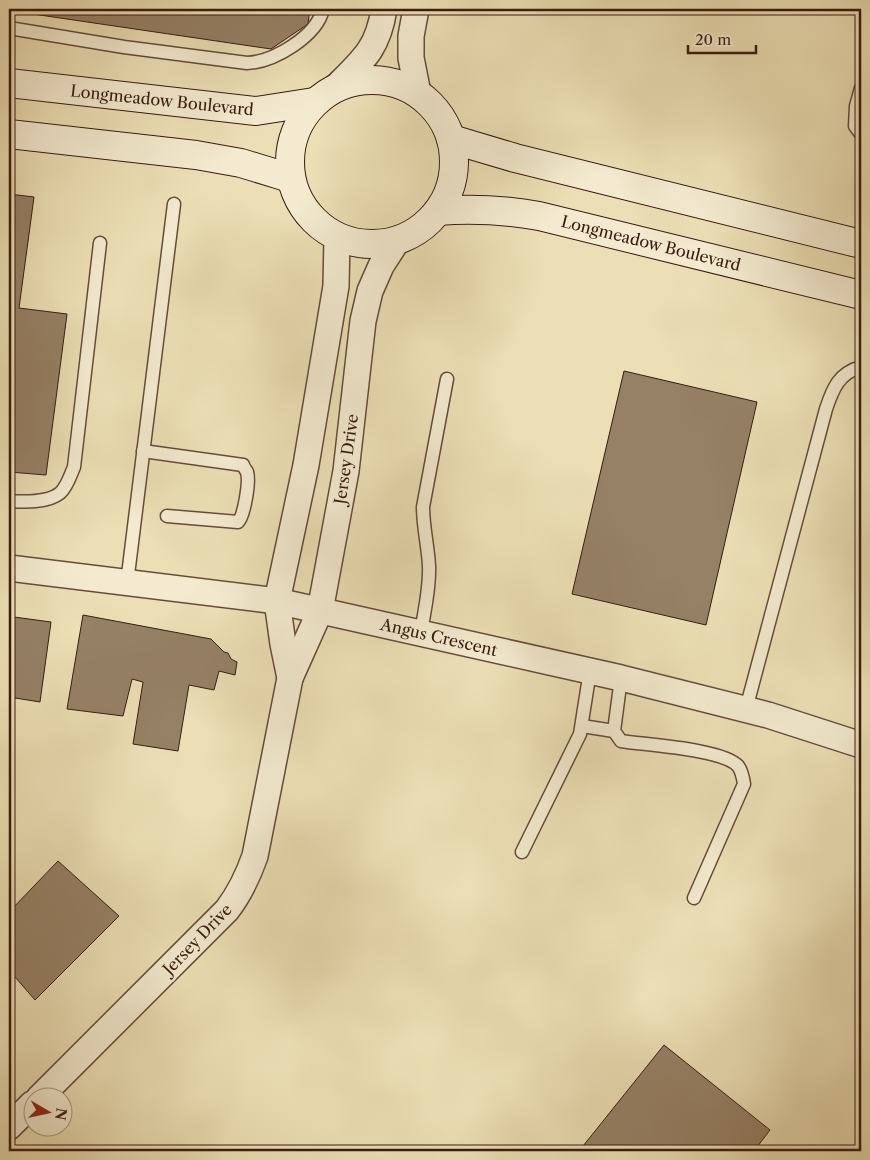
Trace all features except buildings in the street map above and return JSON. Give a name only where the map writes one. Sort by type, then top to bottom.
[{"type":"main road","points":[[363,80],[392,82],[418,93],[432,106],[443,122],[451,139],[454,158],[453,176],[448,194],[438,211],[427,224],[413,234],[397,241],[377,245],[356,244],[337,238],[320,227],[307,214],[296,197],[290,178],[289,157],[293,137],[302,118],[325,95],[363,80]]},
{"type":"main road","name":"Longmeadow Boulevard","points":[[9,84],[256,111],[325,95]]},
{"type":"main road","points":[[9,134],[196,155],[241,163],[290,178]]},
{"type":"main road","points":[[451,139],[524,160],[861,244]]},
{"type":"main road","name":"Longmeadow Boulevard","points":[[438,211],[465,209],[501,210],[539,216],[861,295]]},
{"type":"street","points":[[325,95],[368,54],[382,26],[384,9]]},
{"type":"street","points":[[416,9],[411,36],[411,58],[418,93]]},
{"type":"street","name":"Jersey Drive","points":[[290,678],[277,601],[306,465],[327,342],[336,286],[337,238]]},
{"type":"street","name":"Jersey Drive","points":[[49,1088],[220,917],[237,897],[248,877],[255,856],[290,678],[320,611],[346,471],[363,321],[370,291],[381,266],[397,241]]},
{"type":"street","name":"Angus Crescent","points":[[9,568],[277,601],[621,678],[746,709],[861,745]]},
{"type":"street","points":[[9,1127],[22,1114]]},
{"type":"lane","points":[[9,28],[124,47],[247,63],[265,60],[288,48],[315,26],[323,9]]},
{"type":"lane","points":[[861,88],[856,106],[855,126],[861,134]]},
{"type":"lane","points":[[127,583],[174,204]]},
{"type":"lane","points":[[9,501],[26,502],[49,498],[61,492],[68,482],[74,467],[100,243]]},
{"type":"lane","points":[[746,709],[832,390],[850,370],[861,367]]},
{"type":"lane","points":[[421,633],[429,567],[423,526],[423,507],[447,379]]},
{"type":"lane","points":[[143,451],[243,465],[248,473],[242,518],[238,522],[167,516]]},
{"type":"lane","points":[[522,852],[580,734],[590,671]]},
{"type":"lane","points":[[621,678],[614,731],[621,741],[709,753],[722,757],[739,767],[744,784],[694,898]]},
{"type":"lane","points":[[582,726],[614,731]]}]
